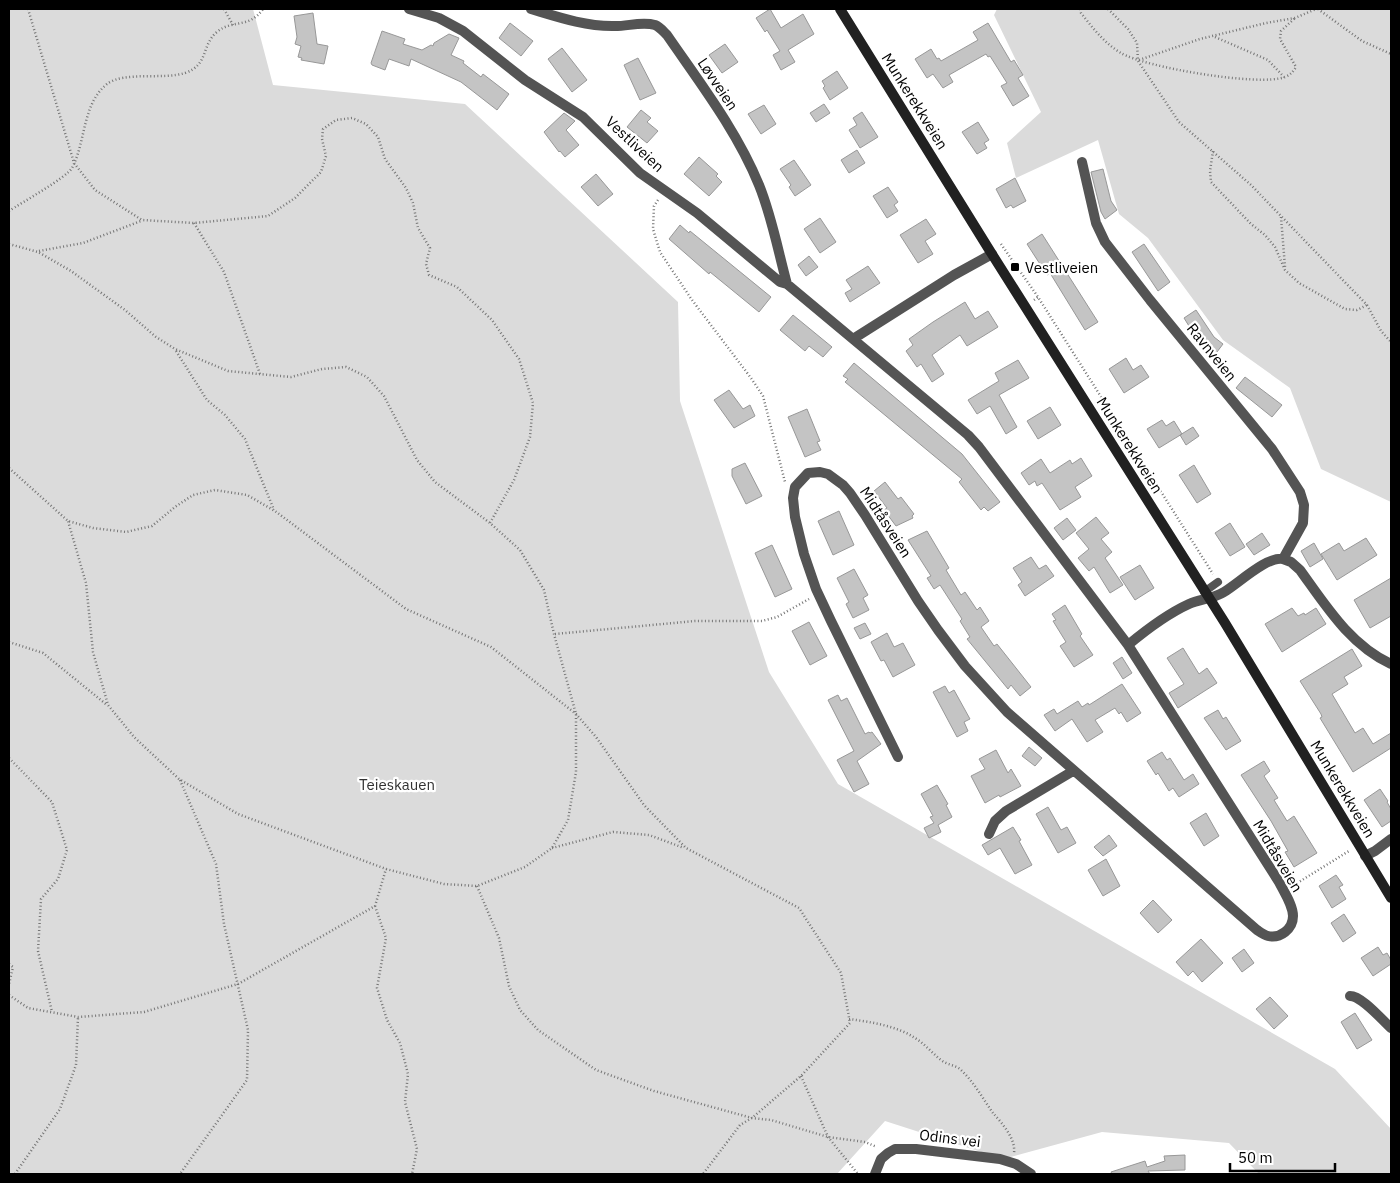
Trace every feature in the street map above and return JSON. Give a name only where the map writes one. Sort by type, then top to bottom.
[{"type":"main road","name":"Munkerekkveien","points":[[840,9],[1281,715],[1391,898]]},
{"type":"street","name":"Vestliveien","points":[[409,9],[439,18],[463,30],[525,80],[568,105],[583,117],[628,162],[697,213],[780,282],[787,284],[948,417],[979,448],[1128,645]]},
{"type":"street","name":"Løvveien","points":[[531,9],[592,25],[613,27],[639,24],[655,25],[660,28],[709,96],[749,163],[766,204],[787,284]]},
{"type":"street","name":"Ravnveien","points":[[1082,162],[1096,223],[1104,242],[1272,449],[1300,492],[1304,505],[1303,523],[1283,559]]},
{"type":"street","points":[[853,338],[954,275],[992,254]]},
{"type":"street","name":"Midtåsveien","points":[[793,498],[795,487],[808,473],[820,472],[828,474],[843,485],[866,515],[918,601],[965,666],[1007,712],[1257,930],[1268,936],[1279,936],[1291,926],[1293,916],[1284,891],[1128,645]]},
{"type":"street","points":[[793,498],[795,517],[804,554],[819,594],[898,756]]},
{"type":"street","points":[[1128,645],[1172,613],[1206,595],[1223,593],[1272,560],[1283,559],[1291,562],[1300,570],[1348,633],[1368,651],[1391,664]]},
{"type":"street","points":[[989,834],[995,820],[1006,811],[1073,771]]},
{"type":"street","points":[[1365,856],[1391,840]]},
{"type":"street","points":[[1350,996],[1354,996],[1362,1002],[1391,1028]]},
{"type":"street","name":"Odins vei","points":[[888,1153],[895,1149],[916,1149],[1000,1159],[1024,1168],[1031,1174]]},
{"type":"street","points":[[875,1174],[881,1159],[888,1153]]},
{"type":"lane","points":[[1206,595],[1218,582]]},
{"type":"path","points":[[28,9],[74,163],[95,190],[142,220]]},
{"type":"path","points":[[224,9],[234,25]]},
{"type":"path","points":[[9,211],[71,170],[90,108],[108,83],[120,78],[172,77],[188,72],[202,62],[211,38],[217,32],[251,20],[257,17],[263,9]]},
{"type":"path","points":[[1080,9],[1099,36],[1120,53],[1138,60],[1223,78],[1275,79],[1292,73],[1296,67],[1280,39],[1281,31],[1295,18]]},
{"type":"path","points":[[1108,9],[1128,29],[1137,43],[1138,60],[1180,122],[1251,185],[1367,305],[1381,331],[1391,342]]},
{"type":"path","points":[[1138,60],[1213,36],[1266,22],[1295,18],[1317,9],[1362,42],[1391,54]]},
{"type":"path","points":[[1213,36],[1268,60],[1284,77]]},
{"type":"path","points":[[38,252],[83,243],[142,220],[194,223],[268,216],[295,198],[321,172],[326,156],[322,139],[323,129],[336,120],[352,118],[366,124],[378,137],[385,159],[406,188],[413,203],[418,228],[430,248],[426,264],[429,275],[457,287],[492,320],[519,360],[533,402],[530,437],[514,480],[490,523]]},
{"type":"path","points":[[1213,151],[1210,170],[1211,182],[1275,247],[1285,270],[1300,283],[1345,309],[1357,310],[1367,305]]},
{"type":"path","points":[[664,190],[654,206],[653,229],[660,252],[692,300],[751,378],[762,396],[782,471],[793,498]]},
{"type":"path","points":[[1281,216],[1285,270]]},
{"type":"path","points":[[194,223],[224,272],[260,374]]},
{"type":"path","points":[[9,244],[38,252],[71,271],[125,310],[156,337],[175,349],[228,371],[291,377],[322,368],[346,367],[367,377],[384,396],[417,460],[435,482],[490,523],[520,550],[544,590],[576,714],[576,772],[568,820],[552,848]]},
{"type":"path","points":[[1024,305],[1038,297],[1218,582]]},
{"type":"path","points":[[175,349],[207,400],[225,415],[245,440],[275,511]]},
{"type":"path","points":[[9,468],[68,521],[93,528],[126,532],[152,526],[193,495],[215,490],[247,495],[275,511],[406,608],[491,647],[576,714],[596,737],[644,805],[686,848]]},
{"type":"path","points":[[68,521],[86,583],[93,652],[108,706]]},
{"type":"path","points":[[554,634],[695,621],[762,621],[777,617],[819,594]]},
{"type":"path","points":[[9,642],[43,653],[108,706],[134,737],[179,779],[238,814],[386,869],[444,884],[477,886],[525,867],[552,848],[613,832],[649,835],[686,848],[799,908],[842,973],[850,1023],[801,1076],[752,1118],[740,1125],[703,1174]]},
{"type":"path","points":[[9,758],[52,802],[67,850],[58,879],[41,899],[38,951],[52,1012]]},
{"type":"path","points":[[179,779],[216,864],[224,924],[248,1030],[247,1080],[180,1174]]},
{"type":"path","points":[[1284,891],[1359,845]]},
{"type":"path","points":[[386,869],[376,906],[386,938],[377,988],[387,1020],[400,1043],[408,1074],[405,1102],[417,1149],[412,1174]]},
{"type":"path","points":[[477,886],[499,938],[509,986],[520,1010],[538,1030],[596,1070],[654,1091],[752,1118],[771,1120],[828,1137],[865,1142],[888,1153]]},
{"type":"path","points":[[9,995],[28,1008],[78,1017],[144,1012],[238,984],[376,906]]},
{"type":"path","points":[[9,964],[13,967],[9,984]]},
{"type":"path","points":[[9,1002],[13,998]]},
{"type":"path","points":[[15,1174],[60,1109],[76,1065],[78,1017]]},
{"type":"path","points":[[849,1019],[877,1022],[914,1036],[942,1060],[951,1066],[959,1068],[970,1080],[1010,1137],[1014,1148],[1012,1163]]},
{"type":"path","points":[[801,1076],[828,1137],[858,1174]]},
{"type":"green space","name":"Teieskauen","points":[[9,9],[253,9],[273,85],[465,104],[678,302],[680,401],[769,672],[838,784],[1335,1069],[1391,1129],[1391,1174],[1259,1174],[1229,1143],[1102,1132],[1003,1159],[885,1121],[837,1174],[9,1174]]},
{"type":"green space","points":[[997,9],[1391,9],[1391,502],[1321,469],[1290,388],[1223,340],[1148,238],[1119,214],[1098,140],[1016,178],[1007,143],[1041,112],[994,15]]},
{"type":"building","points":[[770,9],[781,28],[803,14],[814,34],[788,50],[795,62],[781,70],[773,55],[780,51],[767,30],[765,32],[756,18]]},
{"type":"building","points":[[313,13],[317,44],[328,46],[324,64],[301,60],[302,58],[298,57],[301,46],[295,44],[297,37],[294,16]]},
{"type":"building","points":[[510,23],[533,41],[521,56],[499,38]]},
{"type":"building","points":[[988,23],[1011,62],[1014,60],[1023,75],[1018,78],[1029,96],[1013,106],[1001,86],[1007,83],[990,56],[988,57],[986,54],[949,75],[953,82],[943,88],[933,74],[927,78],[915,59],[931,49],[937,59],[939,58],[941,61],[978,40],[973,32]]},
{"type":"building","points":[[382,31],[405,39],[403,44],[422,50],[431,45],[433,46],[434,43],[449,34],[459,38],[451,55],[464,61],[463,63],[481,77],[483,74],[509,94],[497,110],[461,82],[411,59],[409,66],[389,59],[385,70],[372,65],[371,63]]},
{"type":"building","points":[[725,44],[738,62],[722,73],[709,55]]},
{"type":"building","points":[[562,48],[587,80],[572,92],[548,59]]},
{"type":"building","points":[[638,58],[656,93],[640,100],[624,65]]},
{"type":"building","points":[[837,71],[848,88],[830,100],[823,88],[825,86],[822,81]]},
{"type":"building","points":[[824,104],[830,113],[816,122],[810,113]]},
{"type":"building","points":[[764,105],[776,124],[761,134],[748,114]]},
{"type":"building","points":[[641,110],[651,118],[647,122],[658,131],[647,143],[627,127]]},
{"type":"building","points":[[862,112],[878,137],[860,148],[849,130],[857,125],[853,118]]},
{"type":"building","points":[[564,113],[575,121],[566,130],[579,145],[565,157],[544,132]]},
{"type":"building","points":[[978,122],[989,140],[984,143],[987,148],[977,154],[962,132]]},
{"type":"building","points":[[857,150],[865,163],[849,173],[841,160]]},
{"type":"building","points":[[699,157],[718,174],[716,176],[722,182],[709,196],[684,174]]},
{"type":"building","points":[[794,160],[811,185],[795,196],[789,187],[791,185],[780,169]]},
{"type":"building","points":[[1103,169],[1111,201],[1117,210],[1105,219],[1101,212],[1091,172]]},
{"type":"building","points":[[596,174],[613,194],[598,206],[581,187]]},
{"type":"building","points":[[1015,178],[1026,201],[1013,208],[1011,205],[1006,208],[996,189]]},
{"type":"building","points":[[888,187],[898,202],[894,205],[898,211],[887,218],[873,196]]},
{"type":"building","points":[[820,218],[836,242],[820,253],[804,229]]},
{"type":"building","points":[[926,219],[936,234],[925,241],[933,254],[918,263],[900,235]]},
{"type":"building","points":[[680,225],[771,297],[759,312],[710,272],[709,274],[669,239]]},
{"type":"building","points":[[1042,234],[1098,322],[1085,330],[1050,273],[1047,275],[1027,244]]},
{"type":"building","points":[[1144,244],[1170,282],[1158,291],[1132,252]]},
{"type":"building","points":[[809,256],[818,267],[806,276],[798,265]]},
{"type":"building","points":[[868,266],[880,283],[850,302],[845,293],[852,289],[846,280]]},
{"type":"building","points":[[965,302],[975,319],[988,311],[998,327],[967,346],[960,335],[932,355],[944,374],[932,382],[921,364],[917,367],[906,351],[913,345],[909,339]]},
{"type":"building","points":[[1196,310],[1214,337],[1223,344],[1214,356],[1202,347],[1184,318]]},
{"type":"building","points":[[793,315],[832,347],[823,357],[809,346],[805,351],[780,330]]},
{"type":"building","points":[[1126,358],[1133,370],[1141,365],[1149,377],[1124,393],[1109,369]]},
{"type":"building","points":[[1018,360],[1029,378],[999,395],[1017,427],[1006,434],[990,406],[977,414],[968,400],[999,381],[995,373]]},
{"type":"building","points":[[854,363],[962,454],[1000,502],[988,511],[984,507],[981,510],[959,482],[962,479],[845,382],[848,379],[843,376]]},
{"type":"building","points":[[1245,377],[1282,405],[1272,417],[1236,388]]},
{"type":"building","points":[[729,390],[743,409],[750,405],[755,416],[734,428],[714,400]]},
{"type":"building","points":[[1050,407],[1061,425],[1038,439],[1027,421]]},
{"type":"building","points":[[807,409],[820,441],[817,442],[821,450],[805,457],[788,417]]},
{"type":"building","points":[[1162,420],[1166,426],[1174,421],[1182,434],[1159,448],[1147,429]]},
{"type":"building","points":[[1193,427],[1199,436],[1186,445],[1180,435]]},
{"type":"building","points":[[1081,458],[1092,476],[1075,487],[1081,497],[1060,510],[1042,483],[1037,486],[1035,481],[1029,485],[1021,473],[1041,459],[1050,473],[1070,460],[1072,464]]},
{"type":"building","points":[[745,463],[762,496],[746,504],[732,476],[732,469]]},
{"type":"building","points":[[1194,465],[1211,494],[1197,503],[1179,475]]},
{"type":"building","points":[[885,482],[898,499],[901,497],[914,514],[913,518],[896,526],[884,510],[887,508],[874,491]]},
{"type":"building","points":[[839,511],[854,545],[833,555],[818,521]]},
{"type":"building","points":[[1096,517],[1109,533],[1101,539],[1112,552],[1105,558],[1123,585],[1110,593],[1094,567],[1089,571],[1078,558],[1089,549],[1076,533]]},
{"type":"building","points":[[1067,518],[1076,530],[1063,540],[1054,528]]},
{"type":"building","points":[[1230,523],[1245,547],[1230,556],[1215,533]]},
{"type":"building","points":[[927,531],[949,568],[946,570],[961,595],[965,592],[977,610],[980,607],[989,621],[981,627],[994,646],[997,644],[1031,687],[1020,696],[1011,685],[1008,689],[967,639],[970,637],[960,621],[962,619],[940,585],[934,589],[927,578],[931,576],[908,540]]},
{"type":"building","points":[[1262,533],[1270,545],[1254,555],[1246,544]]},
{"type":"building","points":[[1366,538],[1377,555],[1337,580],[1321,554],[1339,543],[1344,551]]},
{"type":"building","points":[[1314,543],[1323,559],[1310,567],[1301,551]]},
{"type":"building","points":[[772,545],[792,589],[775,597],[755,553]]},
{"type":"building","points":[[1031,557],[1039,569],[1046,565],[1054,576],[1025,596],[1018,585],[1022,582],[1013,568]]},
{"type":"building","points":[[1140,565],[1154,588],[1135,600],[1120,577]]},
{"type":"building","points":[[854,569],[868,595],[863,598],[869,610],[853,618],[846,604],[849,602],[837,578]]},
{"type":"building","points":[[1391,578],[1391,616],[1370,628],[1354,600]]},
{"type":"building","points":[[1065,605],[1082,634],[1080,636],[1093,655],[1074,667],[1060,646],[1066,642],[1053,621],[1056,620],[1052,614]]},
{"type":"building","points":[[1292,608],[1298,616],[1304,613],[1305,615],[1316,608],[1326,624],[1282,652],[1265,624]]},
{"type":"building","points":[[809,622],[827,656],[810,665],[792,631]]},
{"type":"building","points":[[865,623],[871,634],[860,639],[854,628]]},
{"type":"building","points":[[887,633],[894,647],[903,643],[915,665],[893,677],[884,660],[881,661],[871,642]]},
{"type":"building","points":[[1183,648],[1199,674],[1207,668],[1217,683],[1178,708],[1169,693],[1184,684],[1167,658]]},
{"type":"building","points":[[1352,649],[1362,666],[1344,677],[1348,684],[1332,694],[1355,733],[1363,728],[1373,744],[1391,733],[1391,748],[1353,772],[1320,718],[1322,717],[1321,714],[1300,681]]},
{"type":"building","points":[[1122,657],[1132,673],[1123,679],[1113,663]]},
{"type":"building","points":[[1122,684],[1141,713],[1127,722],[1121,712],[1119,714],[1115,708],[1095,720],[1103,732],[1087,742],[1072,719],[1055,731],[1044,715],[1054,709],[1057,714],[1078,701],[1082,707],[1088,703],[1089,705]]},
{"type":"building","points":[[945,686],[949,693],[954,690],[970,719],[964,722],[968,731],[957,737],[933,692]]},
{"type":"building","points":[[838,695],[841,701],[847,698],[865,734],[872,732],[881,744],[857,761],[869,784],[854,792],[837,760],[854,751],[828,700]]},
{"type":"building","points":[[1218,710],[1223,719],[1226,717],[1241,741],[1226,750],[1204,718]]},
{"type":"building","points":[[1029,747],[1042,758],[1035,766],[1022,756]]},
{"type":"building","points":[[996,750],[1008,773],[1011,769],[1021,786],[985,803],[971,776],[985,769],[979,759]]},
{"type":"building","points":[[1162,752],[1167,760],[1170,758],[1184,780],[1193,774],[1199,784],[1179,797],[1173,788],[1169,791],[1158,773],[1156,775],[1147,761]]},
{"type":"building","points":[[1264,761],[1270,771],[1264,776],[1278,798],[1274,800],[1287,821],[1294,816],[1317,853],[1294,867],[1285,852],[1288,851],[1271,821],[1241,775]]},
{"type":"building","points":[[937,785],[948,804],[946,805],[952,817],[938,825],[941,832],[929,838],[924,828],[934,823],[930,817],[933,816],[921,794]]},
{"type":"building","points":[[1380,789],[1391,809],[1391,821],[1382,827],[1364,800]]},
{"type":"building","points":[[1048,807],[1061,830],[1067,827],[1076,843],[1058,853],[1036,814]]},
{"type":"building","points":[[1206,813],[1219,836],[1204,846],[1190,823]]},
{"type":"building","points":[[1013,827],[1032,865],[1015,874],[1000,848],[988,855],[982,845]]},
{"type":"building","points":[[1109,835],[1117,846],[1103,856],[1094,847]]},
{"type":"building","points":[[1106,859],[1120,886],[1103,896],[1088,870]]},
{"type":"building","points":[[1336,875],[1343,885],[1339,887],[1346,899],[1332,908],[1319,886]]},
{"type":"building","points":[[1153,900],[1172,920],[1158,933],[1140,913]]},
{"type":"building","points":[[1344,914],[1356,933],[1343,942],[1331,923]]},
{"type":"building","points":[[1201,939],[1223,963],[1202,982],[1193,971],[1188,976],[1176,962]]},
{"type":"building","points":[[1378,947],[1383,955],[1387,953],[1391,964],[1373,976],[1361,958]]},
{"type":"building","points":[[1244,949],[1254,963],[1242,972],[1232,958]]},
{"type":"building","points":[[1270,997],[1288,1016],[1274,1029],[1256,1009]]},
{"type":"building","points":[[1355,1013],[1372,1040],[1357,1049],[1341,1022]]},
{"type":"building","points":[[1185,1155],[1185,1170],[1148,1171],[1150,1174],[1112,1174],[1111,1172],[1145,1161],[1147,1167],[1165,1161],[1164,1156]]},
{"type":"place","name":"Vestliveien","points":[[1015,267]]}]
